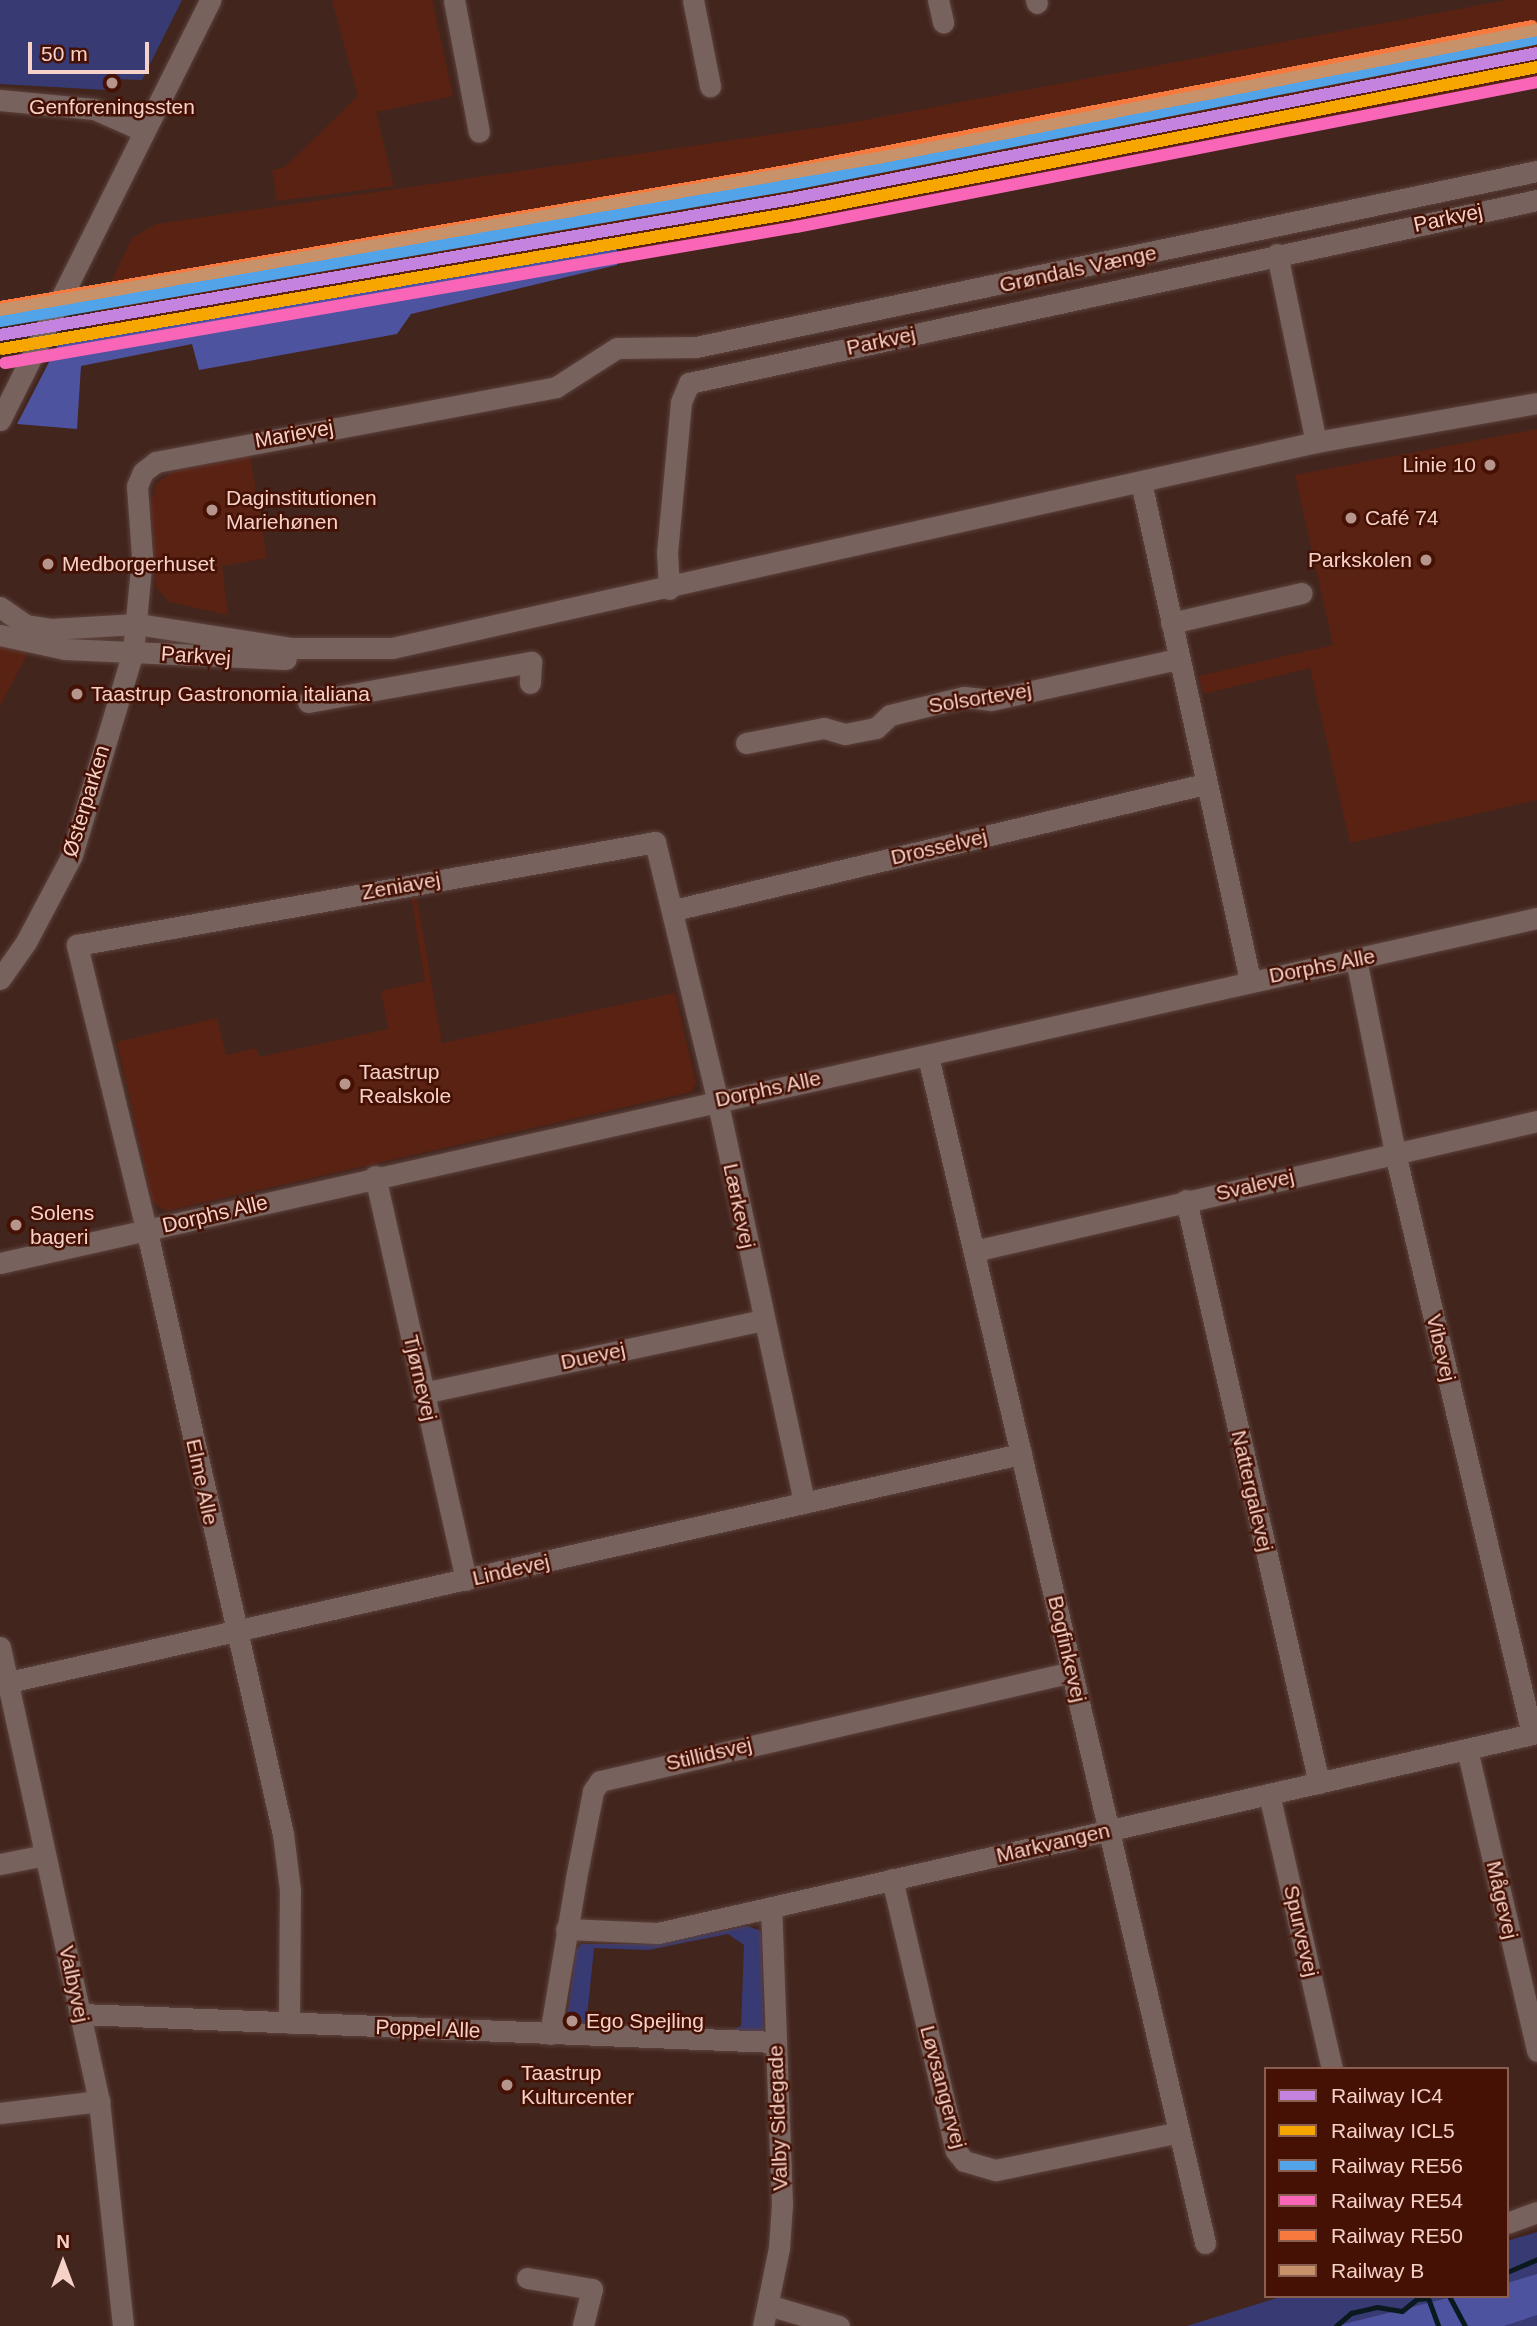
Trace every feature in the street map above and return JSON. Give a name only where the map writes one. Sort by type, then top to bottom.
[{"type":"street","points":[[1,415],[210,0]]},
{"type":"street","points":[[454,0],[479,132]]},
{"type":"street","points":[[693,0],[710,86]]},
{"type":"street","points":[[938,0],[943,22]]},
{"type":"street","points":[[0,100],[94,109],[144,131]]},
{"type":"street","name":"Grøndals Vænge","points":[[617,348],[696,347],[1537,171]]},
{"type":"street","name":"Parkvej","points":[[669,589],[667,553],[680,414],[689,383],[1537,200]]},
{"type":"street","points":[[1277,254],[1317,442]]},
{"type":"street","name":"Marievej","points":[[133,652],[142,556],[137,486],[143,472],[156,463],[556,387],[617,348]]},
{"type":"street","name":"Parkvej","points":[[0,620],[51,629],[137,624],[292,648],[394,647],[669,589],[1317,442],[1537,403]]},
{"type":"street","points":[[1140,482],[1250,980]]},
{"type":"street","points":[[1171,623],[1302,593]]},
{"type":"street","name":"Parkvej","points":[[0,607],[26,625]]},
{"type":"street","name":"Parkvej","points":[[0,635],[65,649],[302,659],[384,652],[394,647]]},
{"type":"street","points":[[394,647],[401,685]]},
{"type":"street","name":"Østerparken","points":[[0,979],[26,943],[72,855],[133,652]]},
{"type":"street","name":"Solsortevej","points":[[746,743],[824,728],[845,734],[876,728],[890,715],[964,697],[992,700],[1178,659]]},
{"type":"street","points":[[308,702],[531,662],[530,683]]},
{"type":"street","name":"Drosselvej","points":[[674,910],[1205,783]]},
{"type":"street","name":"Zeniavej","points":[[77,945],[652,841],[657,845],[674,910]]},
{"type":"street","name":"Lærkevej","points":[[674,910],[804,1503]]},
{"type":"street","name":"Dorphs Alle","points":[[0,1263],[717,1099],[928,1056],[1250,980],[1356,960],[1537,918]]},
{"type":"street","name":"Elme Alle","points":[[77,945],[146,1230],[289,1867],[289,2023]]},
{"type":"street","name":"Vibevej","points":[[1356,960],[1395,1153],[1534,1734]]},
{"type":"street","name":"Bogfinkevej","points":[[928,1056],[1205,2243]]},
{"type":"street","name":"Svalevej","points":[[974,1251],[1537,1121]]},
{"type":"street","name":"Tjørnevej","points":[[375,1176],[466,1580]]},
{"type":"street","name":"Nattergalevej","points":[[1186,1200],[1319,1783]]},
{"type":"street","name":"Duevej","points":[[423,1393],[763,1320]]},
{"type":"street","name":"Lindevej","points":[[4,1683],[1021,1454]]},
{"type":"street","name":"Valbyvej","points":[[0,1647],[4,1683],[99,2101],[123,2326]]},
{"type":"street","name":"Stillidsvej","points":[[550,2034],[566,1929],[593,1791],[608,1776],[1072,1672]]},
{"type":"street","name":"Markvangen","points":[[566,1929],[658,1933],[1534,1734]]},
{"type":"street","name":"Mågevej","points":[[1467,1749],[1537,2051]]},
{"type":"street","name":"Spurvevej","points":[[1269,1794],[1332,2067]]},
{"type":"street","points":[[0,1864],[45,1855]]},
{"type":"street","name":"Løvsangervej","points":[[892,1879],[956,2151],[964,2161],[996,2170],[1179,2133]]},
{"type":"street","name":"Valby Sidegade","points":[[766,2316],[782,2204],[771,1908]]},
{"type":"street","name":"Poppel Alle","points":[[81,2014],[775,2042]]},
{"type":"street","points":[[0,2112],[99,2101]]},
{"type":"street","points":[[1509,2222],[1537,2212]]},
{"type":"street","points":[[527,2278],[592,2289],[583,2326]]},
{"type":"street","points":[[766,2316],[839,2326]]},
{"type":"shaded area","points":[[0,0],[182,0],[142,80],[112,79],[107,90],[0,84]]},
{"type":"shaded area","points":[[332,0],[432,0],[453,96],[376,112],[394,186],[277,201],[272,170],[285,167],[358,96]]},
{"type":"shaded area","points":[[1507,0],[1537,0],[1537,80],[637,260],[617,242],[88,330],[132,238],[156,224],[843,124]]},
{"type":"shaded area","points":[[617,242],[617,265],[411,314],[397,334],[199,370],[192,344],[81,366],[77,429],[17,424],[63,335]]},
{"type":"shaded area","name":"Parkskolen","points":[[1537,429],[1537,800],[1350,843],[1310,668],[1203,694],[1199,676],[1333,645],[1295,475]]},
{"type":"shaded area","points":[[250,455],[267,558],[222,566],[228,615],[169,602],[156,587],[151,503],[156,484],[173,471]]},
{"type":"shaded area","points":[[0,642],[30,649],[0,706]]},
{"type":"shaded area","points":[[416,895],[442,1043],[675,993],[696,1083],[691,1092],[166,1211],[153,1203],[117,1042],[217,1018],[226,1055],[256,1048],[259,1057],[388,1029],[381,991],[425,981],[411,896]]},
{"type":"shaded area","points":[[747,1926],[761,1931],[764,2035],[728,2032],[741,2026],[744,1945],[728,1934],[648,1950],[594,1948],[587,2017],[594,2025],[566,2025],[576,1951],[581,1944],[652,1944]]},
{"type":"shaded area","points":[[1537,2232],[1537,2326],[1187,2326],[1277,2298],[1509,2298],[1509,2240]]},
{"type":"shaded area","points":[[1537,2274],[1537,2315],[1504,2326],[1336,2326],[1448,2298],[1509,2298],[1509,2282]]},
{"type":"waterway","points":[[1509,2271],[1537,2259]]},
{"type":"waterway","points":[[1336,2326],[1351,2313],[1377,2307],[1402,2311],[1417,2299],[1428,2298],[1438,2326]]},
{"type":"waterway","points":[[1450,2298],[1465,2326]]},
{"type":"rail line","name":"RE50","points":[[0,307],[786,171],[1532,26]]},
{"type":"rail line","name":"B","points":[[0,310],[883,157],[1537,30]]},
{"type":"rail line","name":"RE56","points":[[0,321],[788,185],[1534,39]]},
{"type":"rail line","name":"IC4","points":[[0,335],[791,199],[1537,53]]},
{"type":"rail line","name":"ICL5","points":[[2,349],[793,213],[1537,67]]},
{"type":"rail line","name":"RE54","points":[[5,363],[796,227],[1537,82]]},
{"type":"place","name":"Genforeningssten","points":[[112,83]]},
{"type":"place","name":"Linie 10","points":[[1490,465]]},
{"type":"place","name":"Daginstitutionen Mariehønen","points":[[212,510]]},
{"type":"place","name":"Café 74","points":[[1351,518]]},
{"type":"place","name":"Parkskolen","points":[[1426,560]]},
{"type":"place","name":"Medborgerhuset","points":[[48,564]]},
{"type":"place","name":"Taastrup Gastronomia italiana","points":[[77,694]]},
{"type":"place","name":"Taastrup Realskole","points":[[345,1084]]},
{"type":"place","name":"Solens bageri","points":[[16,1225]]},
{"type":"place","name":"Ego Spejling","points":[[572,2021]]},
{"type":"place","name":"Taastrup Kulturcenter","points":[[507,2085]]}]
